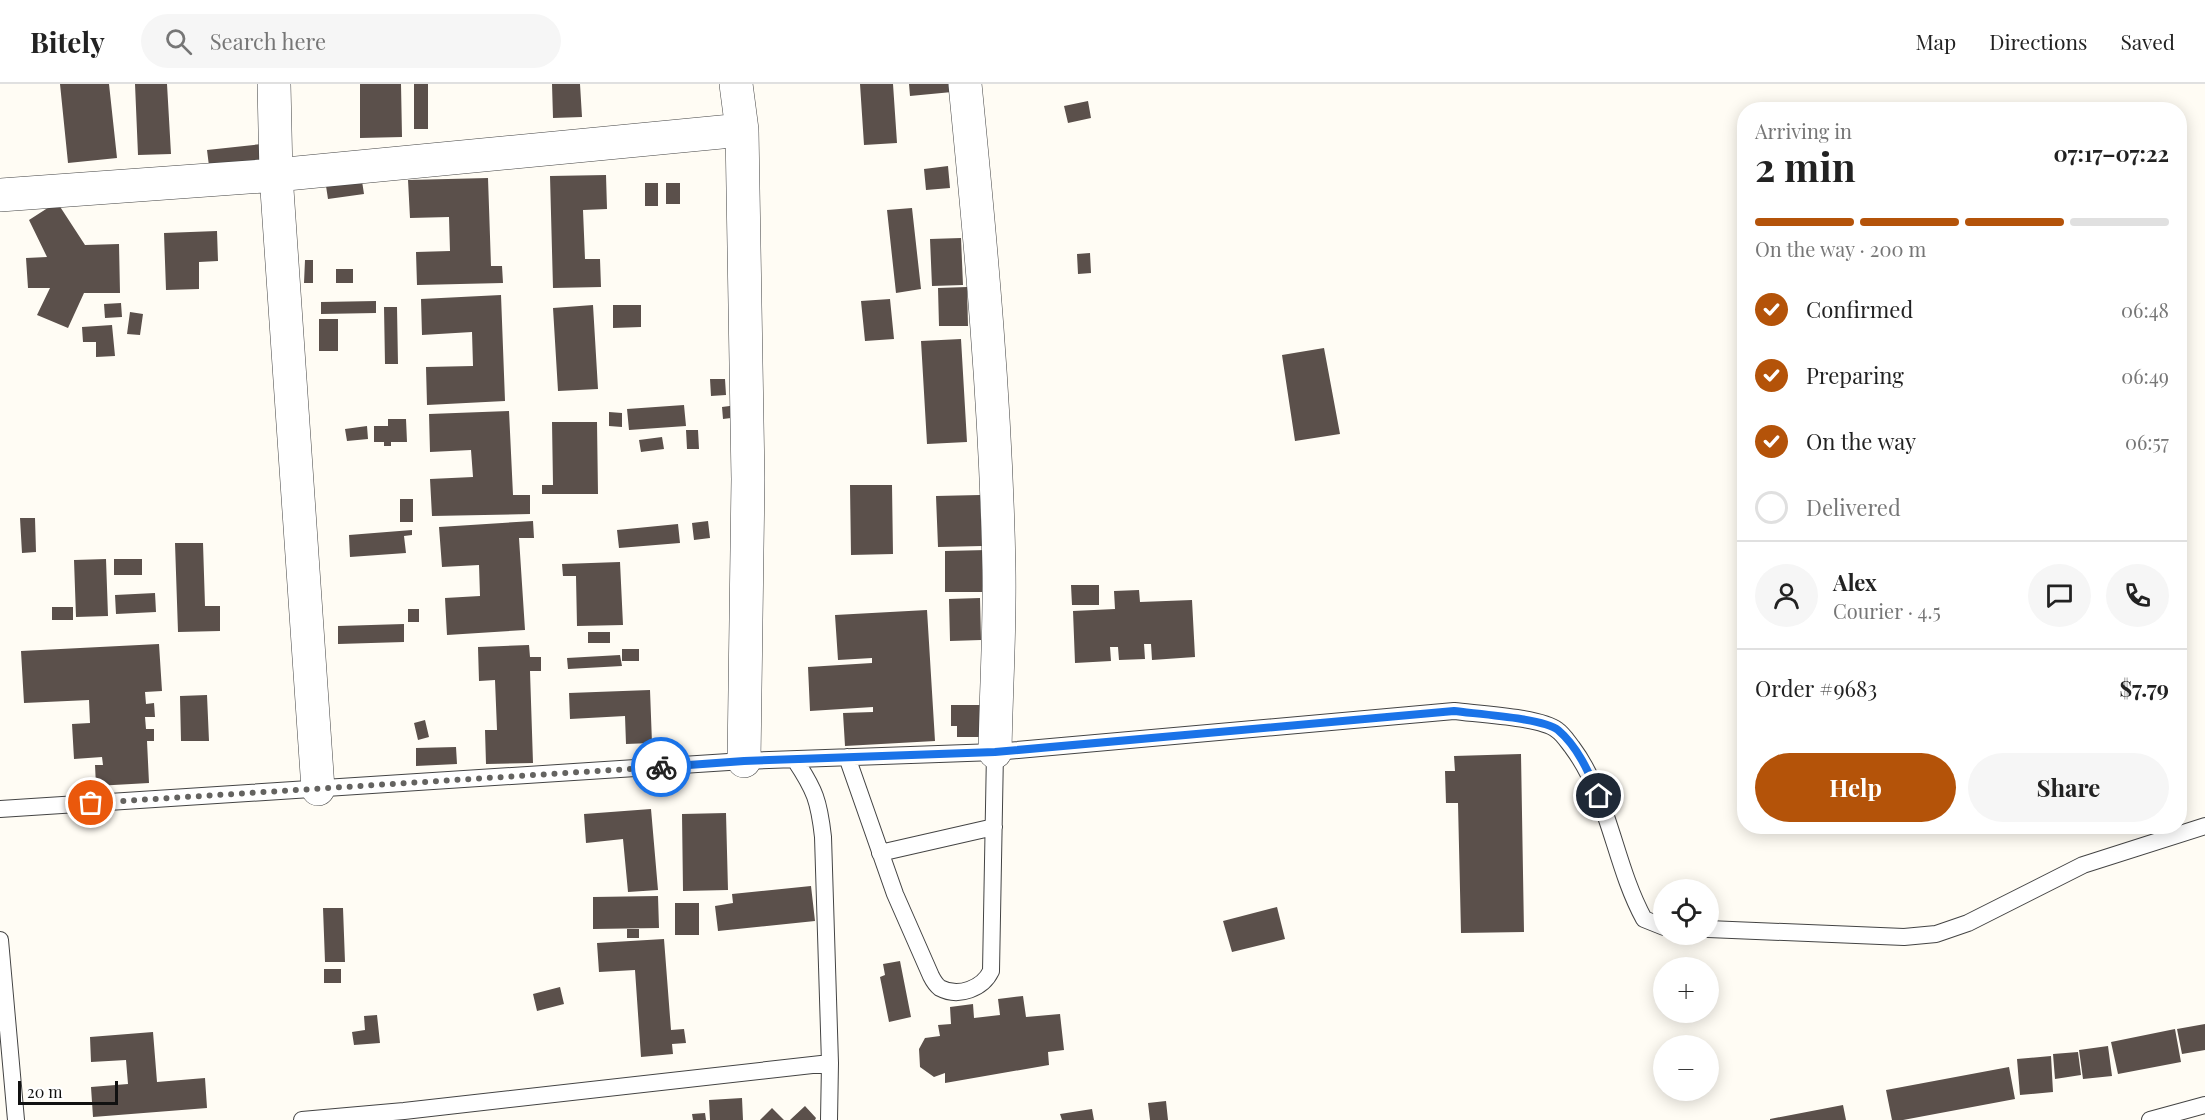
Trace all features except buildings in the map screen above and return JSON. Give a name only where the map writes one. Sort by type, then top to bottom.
[{"type":"street","points":[[274,84],[276,175],[318,789]]},
{"type":"street","points":[[736,84],[742,130],[748,479],[744,761]]},
{"type":"street","points":[[965,84],[976,193],[994,443],[999,571],[995,752]]},
{"type":"street","points":[[0,195],[276,175],[742,130]]},
{"type":"lane","points":[[0,809],[744,761],[995,752],[1454,711],[1539,723],[1557,729],[1586,765],[1605,812],[1634,902],[1644,919],[1653,923]]},
{"type":"lane","points":[[847,757],[880,853],[926,966],[938,987],[953,992],[974,989],[986,982],[992,971],[995,752]]},
{"type":"lane","points":[[795,760],[812,785],[820,805],[830,1063],[829,1120]]},
{"type":"lane","points":[[2187,832],[2205,826]]},
{"type":"lane","points":[[880,853],[994,827]]},
{"type":"lane","points":[[1719,929],[1904,937],[1936,934],[1968,923],[2083,865],[2180,834]]},
{"type":"lane","points":[[0,940],[16,1120]]},
{"type":"lane","points":[[302,1120],[404,1111],[830,1063]]},
{"type":"lane","points":[[2150,1120],[2205,1105]]},
{"type":"way so far","points":[[91,803],[661,767]]},
{"type":"route","points":[[661,767],[744,761],[995,752],[1454,711],[1523,720],[1557,729],[1586,765],[1599,796]]}]
